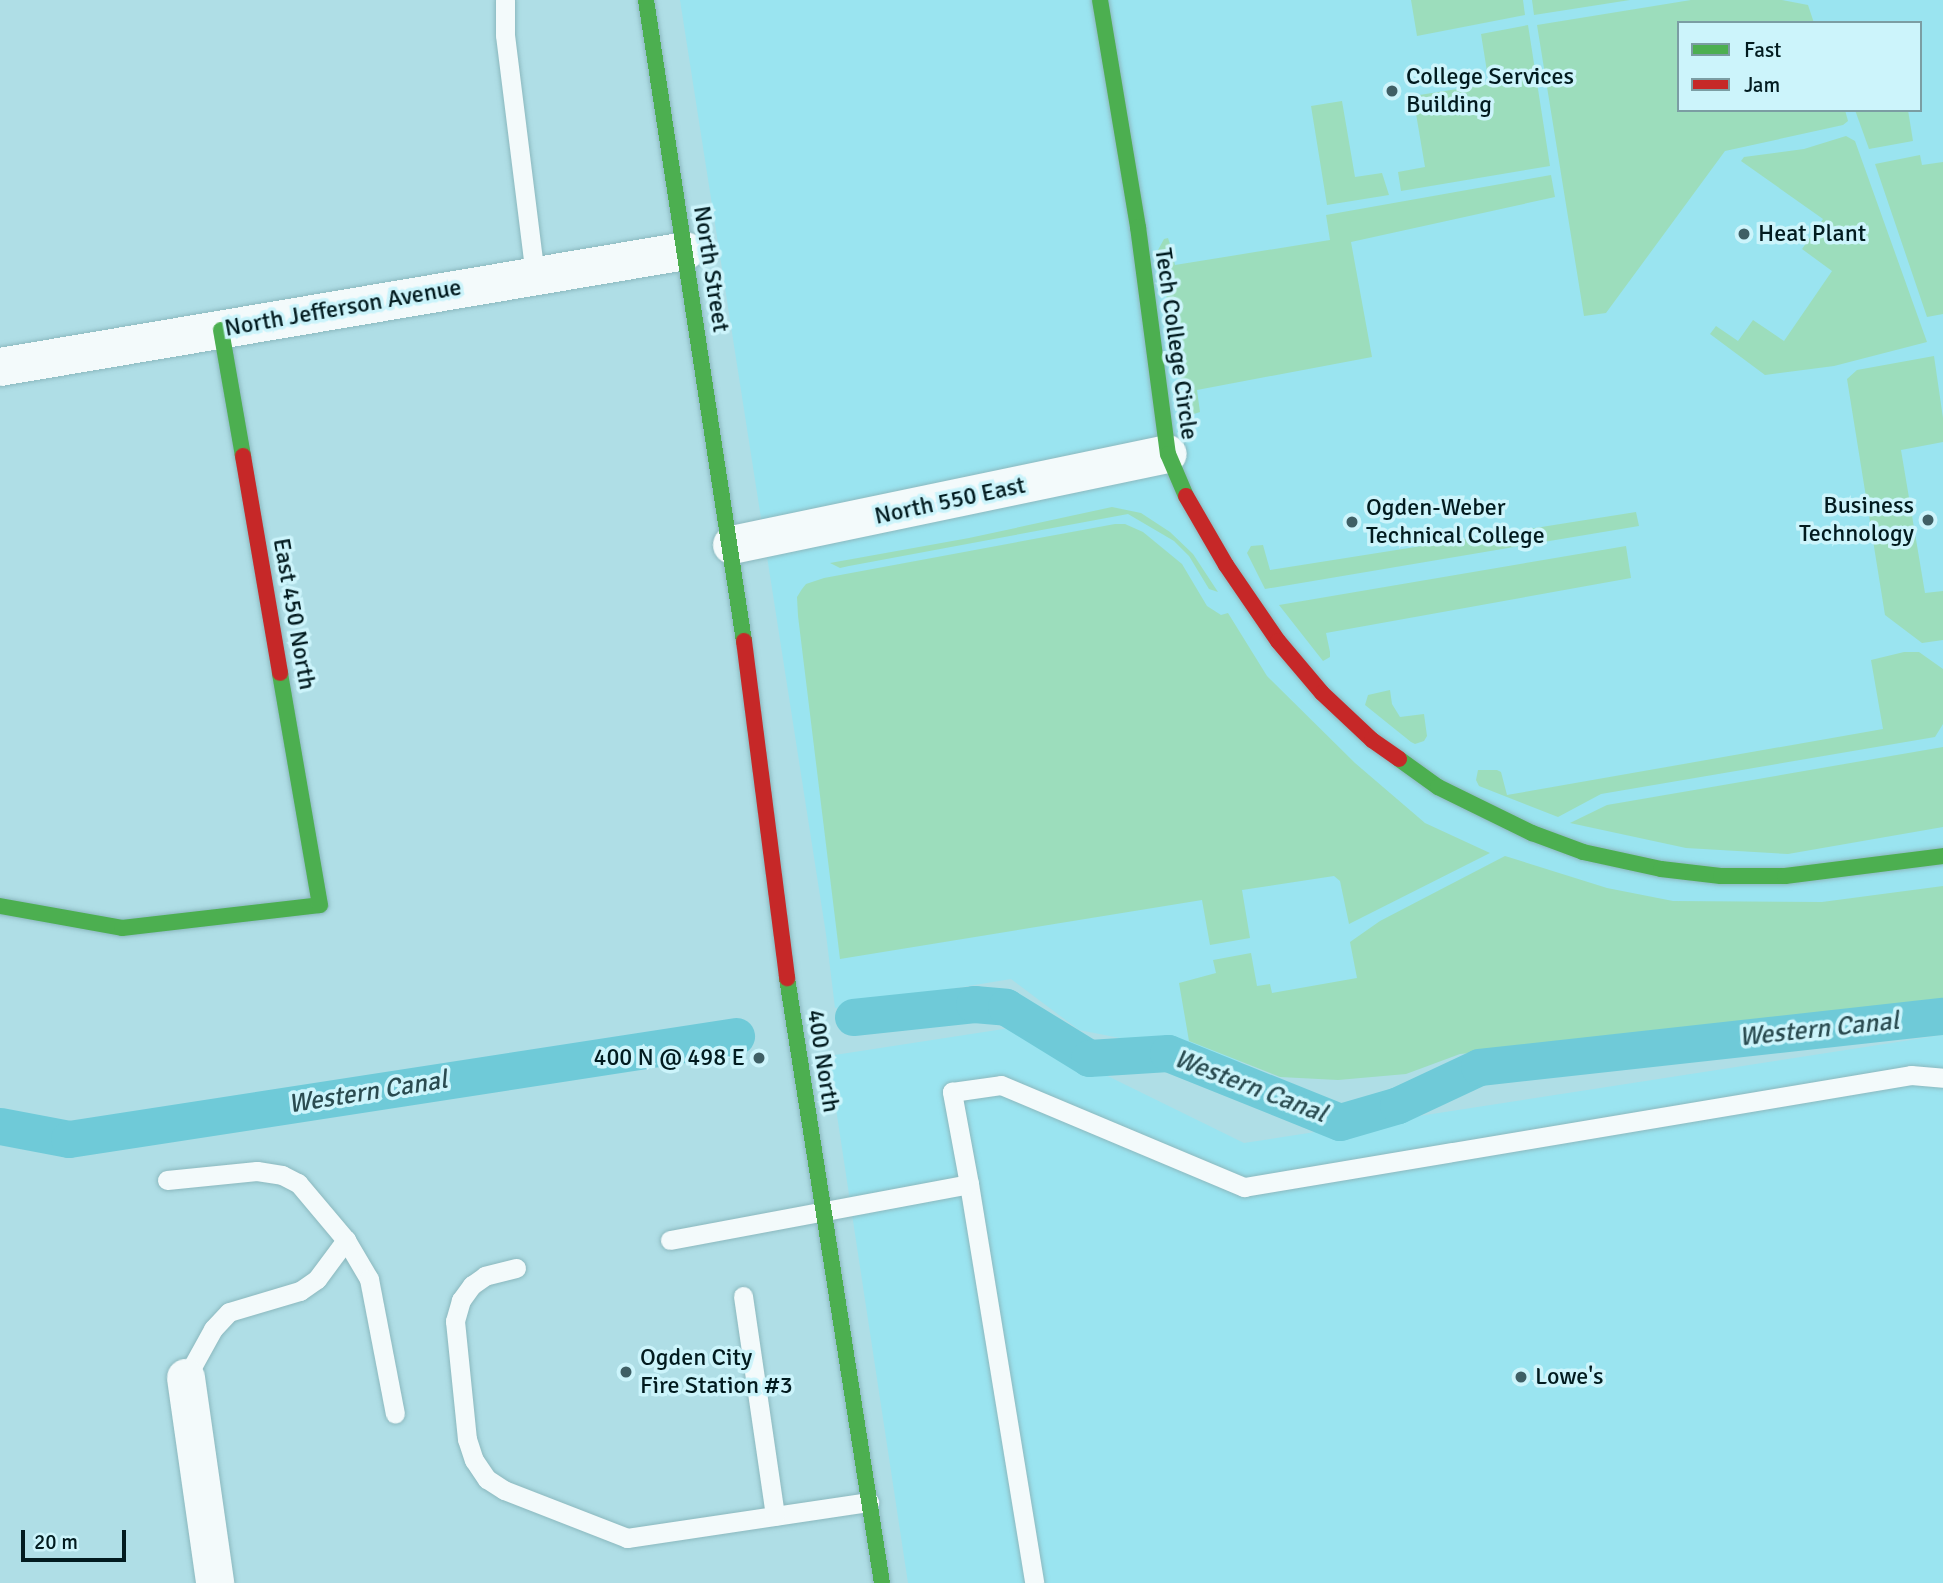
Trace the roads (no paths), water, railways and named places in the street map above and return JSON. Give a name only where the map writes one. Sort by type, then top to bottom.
[{"type":"street","name":"North Street","points":[[646,0],[732,545]]},
{"type":"street","name":"Tech College Circle","points":[[1100,0],[1138,227],[1168,454],[1205,532],[1278,641],[1322,692],[1372,740],[1438,787],[1583,852],[1661,869],[1721,876],[1785,876],[1943,856]]},
{"type":"street","name":"North Jefferson Avenue","points":[[0,367],[685,251]]},
{"type":"street","name":"East 450 North","points":[[0,906],[122,928],[320,905],[221,330]]},
{"type":"street","name":"North 550 East","points":[[732,545],[1168,454]]},
{"type":"street","name":"400 North","points":[[732,545],[789,992],[882,1583]]},
{"type":"street","points":[[186,1378],[215,1583]]},
{"type":"lane","points":[[505,0],[505,35],[535,275]]},
{"type":"lane","points":[[1034,1583],[952,1092],[1001,1085],[1244,1186],[1911,1075],[1943,1079]]},
{"type":"lane","points":[[167,1180],[257,1171],[282,1175],[298,1183],[346,1240],[369,1279],[395,1414]]},
{"type":"lane","points":[[670,1240],[969,1184]]},
{"type":"lane","points":[[186,1378],[213,1329],[229,1312],[300,1291],[317,1279],[346,1240]]},
{"type":"lane","points":[[516,1268],[485,1276],[472,1285],[461,1300],[455,1321],[467,1439],[474,1460],[486,1479],[504,1490],[627,1538],[869,1502]]},
{"type":"lane","points":[[743,1296],[775,1516]]},
{"type":"waterway","name":"Western Canal","points":[[853,1017],[974,1004],[1006,1007],[1089,1058],[1168,1053],[1340,1122],[1398,1105],[1479,1067],[1943,1016]]},
{"type":"waterway","name":"Western Canal","points":[[0,1126],[69,1139],[736,1036]]},
{"type":"place","name":"College Services Building","points":[[1392,91]]},
{"type":"place","name":"Heat Plant","points":[[1744,234]]},
{"type":"place","name":"Business Technology","points":[[1928,520]]},
{"type":"place","name":"Ogden-Weber Technical College","points":[[1352,522]]},
{"type":"place","name":"400 N @ 498 E","points":[[759,1058]]},
{"type":"place","name":"Ogden City Fire Station #3","points":[[626,1372]]},
{"type":"place","name":"Lowe's","points":[[1521,1377]]}]
